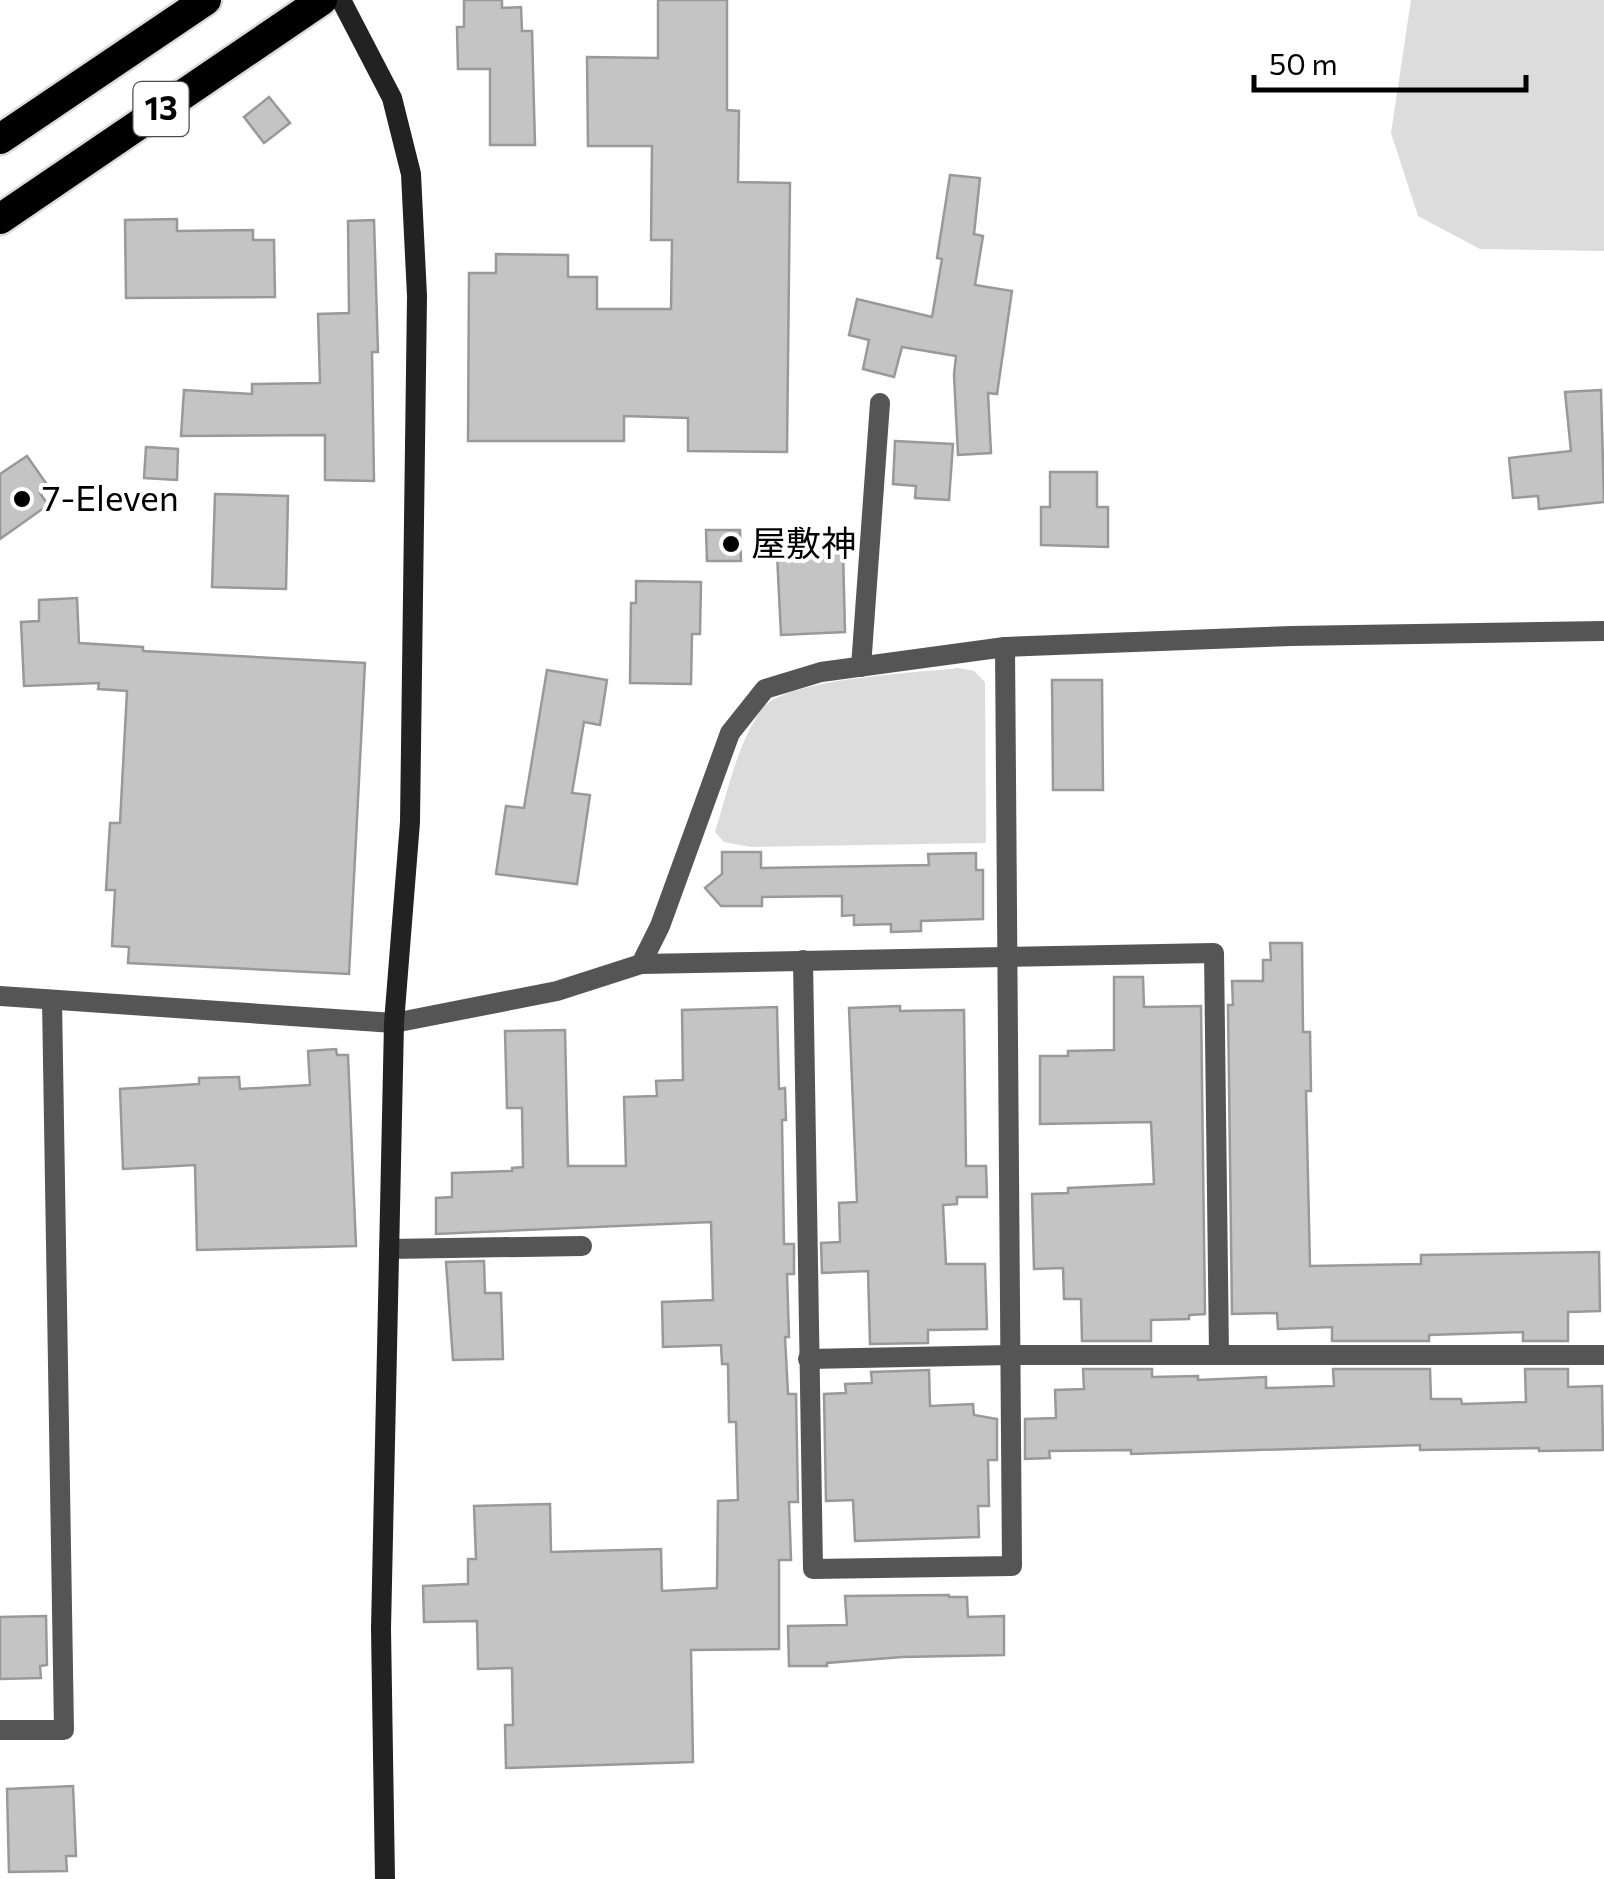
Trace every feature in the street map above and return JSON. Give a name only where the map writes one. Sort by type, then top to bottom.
[{"type":"highway","name":"13","points":[[0,139],[206,0]]},
{"type":"highway","name":"13","points":[[0,219],[322,0]]},
{"type":"street","points":[[341,0],[392,98],[411,174],[416,278],[410,822],[394,1022],[381,1628],[384,1879]]},
{"type":"street","points":[[860,667],[880,404]]},
{"type":"street","points":[[640,964],[660,926],[730,733],[765,689],[822,672],[1006,648],[1291,636],[1604,631]]},
{"type":"street","points":[[803,960],[813,1570],[1012,1566],[1006,648]]},
{"type":"street","points":[[0,996],[394,1022],[557,991],[640,964],[1214,953],[1219,1354]]},
{"type":"street","points":[[0,1730],[64,1730],[52,1000]]},
{"type":"street","points":[[389,1248],[582,1246]]},
{"type":"street","points":[[808,1360],[1010,1355],[1604,1355]]},
{"type":"shaded area","points":[[1411,0],[1604,0],[1604,251],[1480,249],[1418,216],[1391,133]]},
{"type":"shaded area","points":[[958,668],[974,671],[985,682],[986,843],[751,847],[724,842],[715,832],[746,737],[762,709],[775,699],[824,684]]},
{"type":"building","points":[[464,0],[502,0],[502,8],[521,7],[522,31],[532,31],[535,145],[490,145],[490,69],[458,69],[457,27],[464,27]]},
{"type":"building","points":[[658,0],[727,0],[727,110],[739,111],[738,182],[790,183],[787,452],[688,451],[688,418],[624,416],[624,441],[468,441],[469,273],[496,273],[496,254],[568,255],[568,277],[597,277],[597,309],[671,309],[672,240],[651,240],[652,146],[588,146],[587,57],[658,58]]},
{"type":"building","points":[[269,97],[290,123],[264,143],[244,117]]},
{"type":"building","points":[[950,175],[980,178],[974,234],[983,236],[975,285],[1012,291],[997,394],[988,393],[991,453],[958,455],[956,356],[902,347],[894,377],[863,369],[869,340],[849,335],[857,299],[932,317]]},
{"type":"building","points":[[177,219],[177,231],[253,230],[253,240],[274,240],[275,297],[126,298],[125,220]]},
{"type":"building","points":[[374,220],[378,352],[372,352],[374,481],[325,480],[325,435],[181,436],[184,390],[252,394],[252,384],[320,383],[318,314],[349,313],[348,221]]},
{"type":"building","points":[[1601,390],[1604,502],[1539,509],[1538,496],[1513,498],[1509,458],[1571,451],[1565,392]]},
{"type":"building","points":[[895,441],[953,444],[949,500],[915,498],[916,486],[893,484]]},
{"type":"building","points":[[146,447],[178,449],[177,480],[144,478]]},
{"type":"building","name":"7-Eleven","points":[[27,456],[48,486],[40,493],[48,505],[0,539],[0,474]]},
{"type":"building","points":[[1050,472],[1097,472],[1097,507],[1108,507],[1108,547],[1041,545],[1041,507],[1050,507]]},
{"type":"building","points":[[215,494],[288,496],[286,589],[212,587]]},
{"type":"building","name":"屋敷神","points":[[706,530],[740,530],[741,561],[707,561]]},
{"type":"building","points":[[843,551],[845,632],[781,635],[777,554]]},
{"type":"building","points":[[636,581],[701,582],[700,634],[692,634],[691,684],[630,683],[631,603],[636,603]]},
{"type":"building","points":[[77,598],[79,643],[143,647],[143,651],[365,663],[349,974],[128,963],[129,947],[112,946],[115,890],[106,890],[110,823],[120,823],[127,691],[98,689],[99,683],[24,686],[21,622],[39,621],[39,600]]},
{"type":"building","points":[[547,670],[607,680],[600,725],[584,722],[572,793],[590,795],[577,884],[496,874],[506,806],[524,808]]},
{"type":"building","points":[[1052,680],[1102,680],[1103,790],[1053,790]]},
{"type":"building","points":[[722,852],[761,852],[761,868],[929,865],[928,854],[976,853],[976,870],[983,870],[983,919],[921,921],[921,931],[891,932],[891,924],[854,925],[854,915],[842,916],[842,896],[762,897],[762,906],[721,906],[705,888],[722,874]]},
{"type":"building","points":[[1270,943],[1302,943],[1303,1032],[1310,1032],[1311,1091],[1306,1091],[1310,1266],[1421,1264],[1421,1255],[1599,1252],[1600,1311],[1568,1312],[1568,1341],[1523,1341],[1523,1332],[1429,1335],[1429,1341],[1332,1341],[1332,1327],[1278,1329],[1277,1313],[1232,1314],[1228,1005],[1233,1005],[1232,981],[1263,981],[1263,960],[1271,960]]},
{"type":"building","points":[[1114,977],[1143,977],[1144,1007],[1201,1006],[1205,1314],[1189,1315],[1189,1319],[1151,1320],[1151,1341],[1082,1341],[1081,1299],[1064,1299],[1063,1268],[1034,1269],[1032,1194],[1068,1193],[1068,1188],[1154,1184],[1151,1122],[1040,1124],[1040,1056],[1114,1050]]},
{"type":"building","points":[[900,1006],[900,1011],[964,1010],[966,1166],[986,1166],[987,1197],[957,1197],[957,1204],[943,1205],[946,1264],[985,1264],[987,1329],[928,1330],[928,1343],[870,1344],[868,1271],[822,1273],[821,1243],[840,1242],[839,1203],[857,1202],[849,1008]]},
{"type":"building","points":[[777,1007],[779,1089],[785,1088],[786,1120],[782,1120],[784,1244],[794,1244],[794,1274],[787,1274],[789,1337],[785,1337],[788,1394],[796,1394],[798,1502],[789,1502],[791,1560],[779,1560],[779,1649],[691,1650],[693,1762],[506,1768],[505,1725],[513,1725],[512,1668],[478,1669],[477,1621],[424,1622],[423,1586],[468,1584],[468,1559],[476,1559],[474,1506],[550,1504],[551,1552],[661,1549],[662,1591],[717,1588],[718,1501],[738,1500],[736,1422],[729,1422],[728,1364],[722,1364],[721,1345],[663,1347],[662,1302],[713,1300],[711,1222],[436,1234],[436,1198],[452,1197],[452,1173],[512,1171],[523,1167],[522,1108],[507,1108],[505,1031],[565,1030],[568,1166],[626,1166],[624,1097],[657,1096],[656,1081],[683,1080],[682,1010]]},
{"type":"building","points":[[336,1049],[337,1055],[348,1055],[356,1246],[197,1250],[195,1165],[123,1169],[120,1089],[199,1084],[199,1078],[239,1077],[240,1089],[310,1085],[308,1051]]},
{"type":"building","points":[[484,1261],[485,1293],[501,1293],[503,1359],[453,1360],[446,1262]]},
{"type":"building","points":[[1083,1369],[1152,1369],[1152,1377],[1198,1376],[1198,1380],[1266,1377],[1266,1388],[1334,1386],[1333,1369],[1430,1369],[1431,1399],[1461,1399],[1462,1404],[1526,1402],[1525,1369],[1568,1369],[1568,1387],[1602,1386],[1603,1450],[1420,1450],[1420,1445],[1131,1454],[1131,1450],[1049,1451],[1050,1458],[1025,1459],[1025,1419],[1056,1418],[1055,1390],[1084,1389]]},
{"type":"building","points":[[929,1370],[930,1406],[973,1404],[974,1415],[997,1419],[997,1460],[988,1460],[989,1506],[978,1506],[979,1537],[855,1541],[853,1500],[826,1501],[824,1394],[846,1393],[845,1384],[872,1383],[871,1372]]},
{"type":"building","points":[[845,1596],[967,1597],[968,1617],[1004,1616],[1004,1655],[902,1657],[827,1666],[789,1666],[788,1626],[847,1625]]},
{"type":"building","points":[[46,1616],[47,1665],[40,1666],[41,1678],[0,1679],[0,1617]]},
{"type":"building","points":[[73,1786],[76,1856],[66,1856],[67,1871],[9,1872],[7,1789]]},
{"type":"place","name":"7-Eleven","points":[[22,499]]},
{"type":"place","name":"屋敷神","points":[[731,544]]}]
